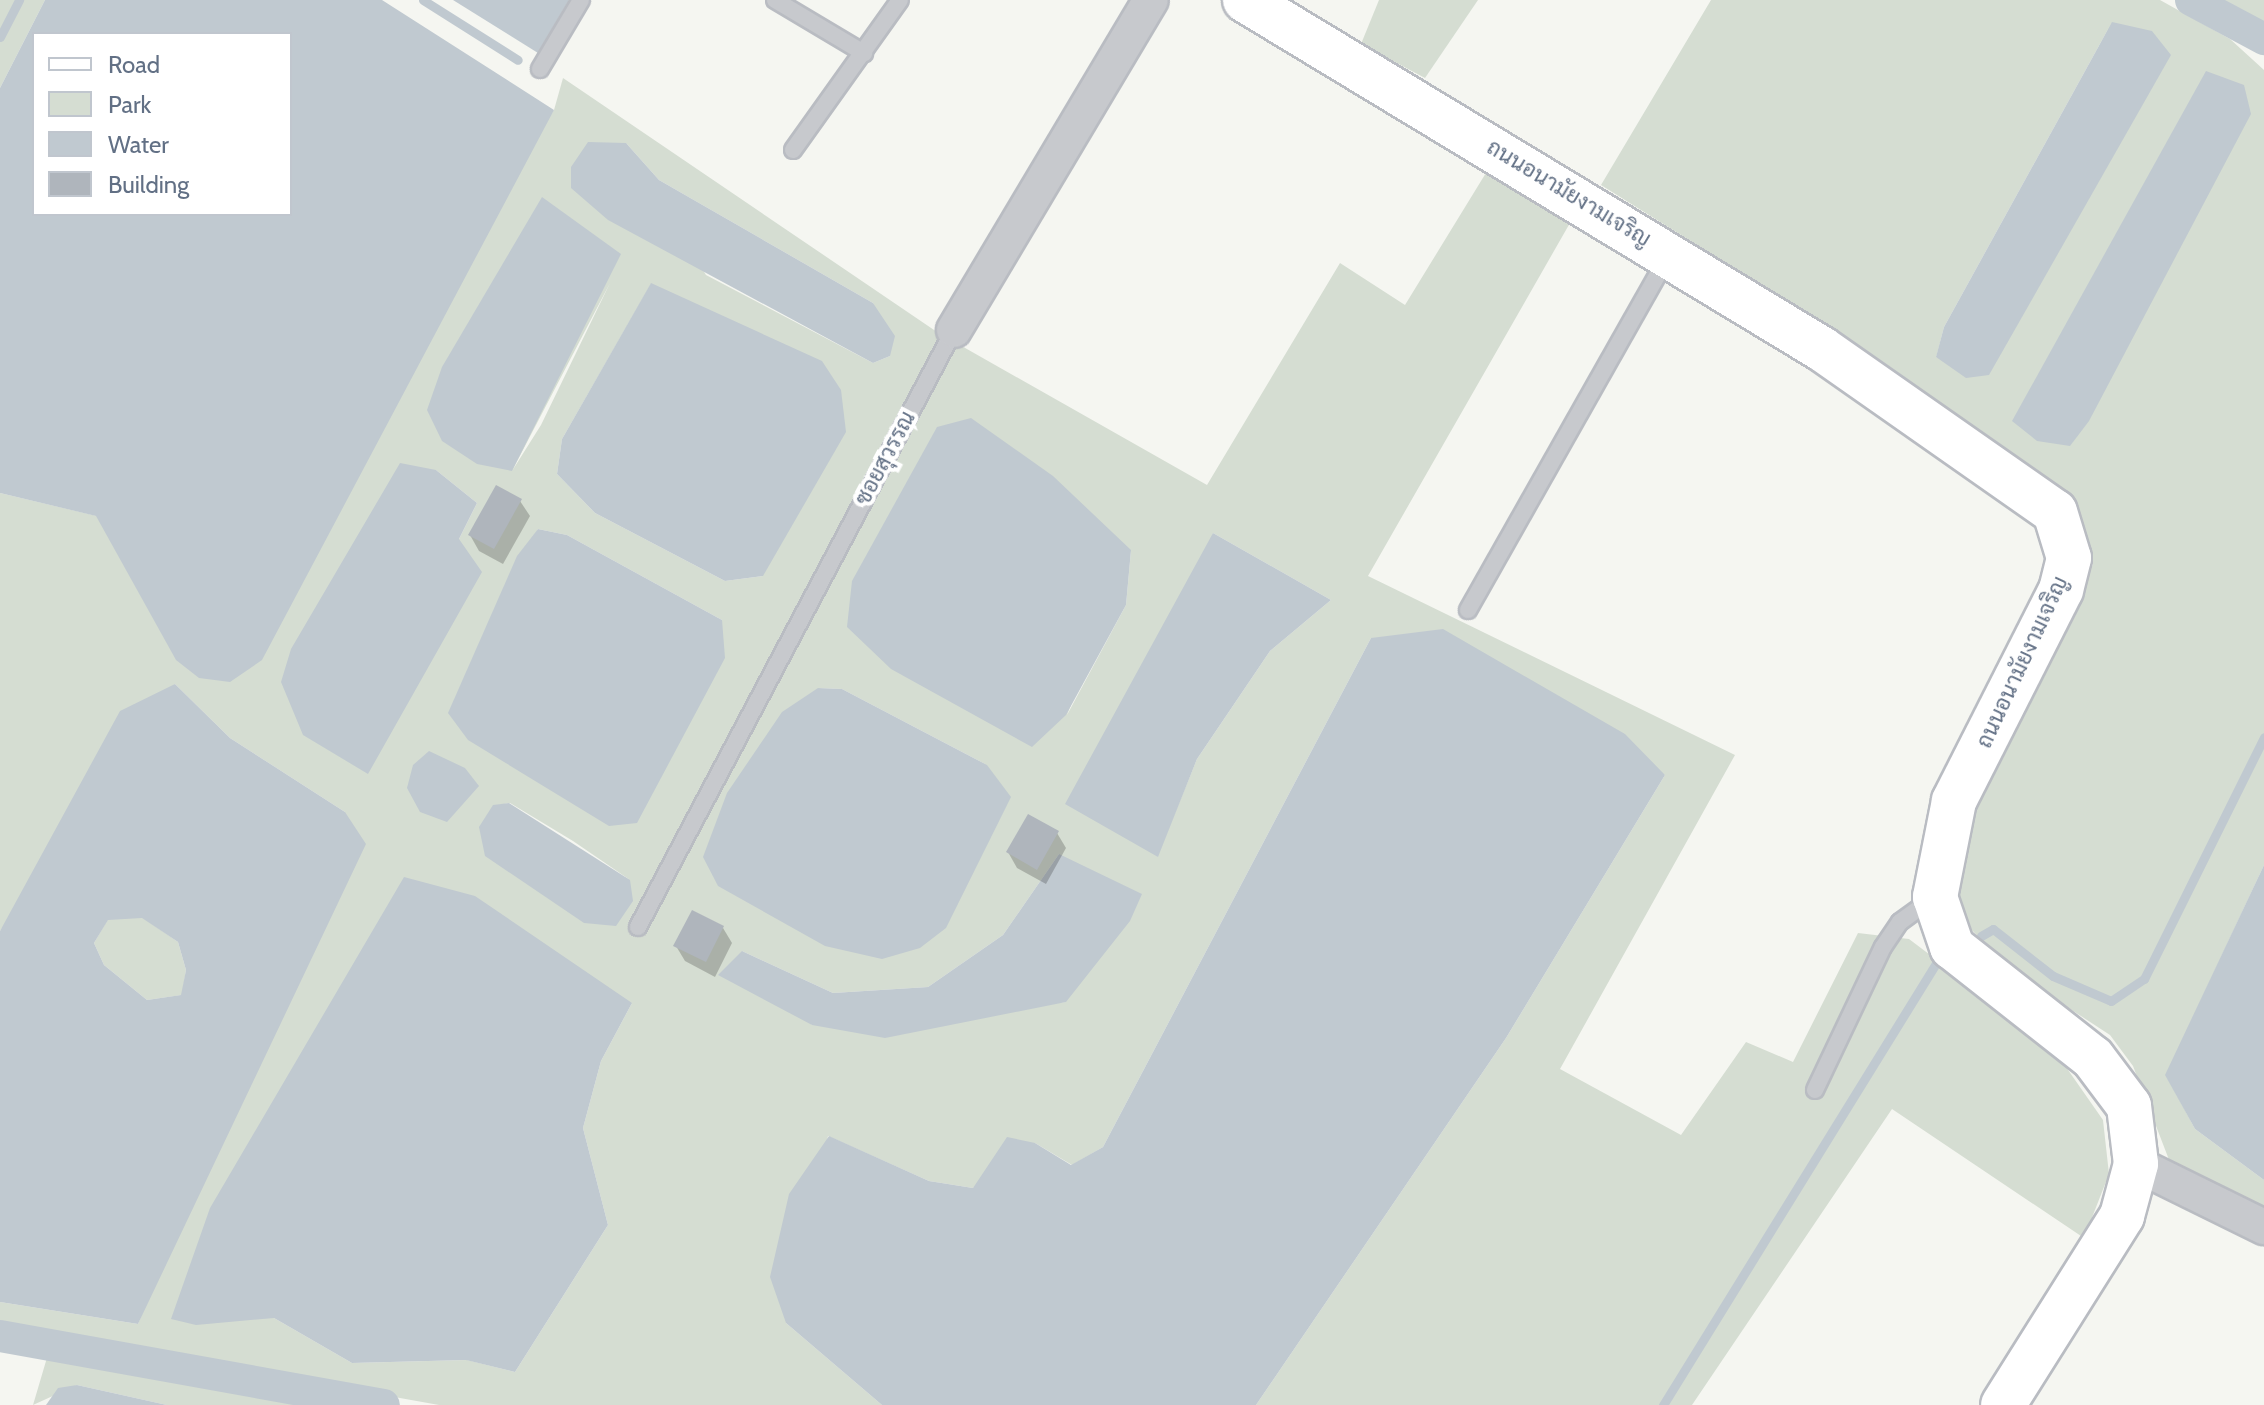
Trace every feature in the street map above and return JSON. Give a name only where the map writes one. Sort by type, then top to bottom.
[{"type":"street","name":"ซอยสุวรรณ","points":[[954,330],[1151,0]]},
{"type":"street","name":"ถนนอนามัยงามเจริญ","points":[[1245,0],[1669,254],[2028,489],[2065,532],[2069,558],[2061,590],[1954,801],[1935,897],[1952,947],[2102,1070],[2129,1106],[2136,1164],[2122,1216],[2003,1405]]},
{"type":"street","points":[[2136,1164],[2264,1227]]},
{"type":"lane","points":[[540,69],[581,0]]},
{"type":"lane","points":[[775,0],[864,53]]},
{"type":"lane","points":[[793,150],[900,0]]},
{"type":"lane","points":[[1468,610],[1669,254]]},
{"type":"lane","name":"ซอยสุวรรณ","points":[[638,927],[954,330]]},
{"type":"lane","points":[[1815,1090],[1883,947],[1900,922],[1935,897]]},
{"type":"green space","points":[[0,0],[45,0],[0,88]]},
{"type":"green space","points":[[1379,0],[1478,0],[1425,78],[1361,44]]},
{"type":"green space","points":[[1711,0],[2160,0],[2230,39],[2264,70],[2264,865],[2166,1075],[2195,1129],[2264,1180],[2264,1209],[2171,1165],[2133,1066],[2110,1035],[2012,971],[1960,918],[1954,859],[1999,739],[2031,702],[2093,564],[2065,491],[1825,325],[1601,185]],"holes":[[[2112,22],[1936,358],[1944,327]]]},
{"type":"green space","points":[[2215,0],[2264,0],[2264,26]]},
{"type":"green space","points":[[563,78],[937,332],[1207,485],[1340,263],[1405,305],[1489,168],[1574,216],[1368,576],[1735,755],[1560,1069],[1681,1135],[1746,1042],[1793,1062],[1858,933],[1909,939],[2052,1047],[2103,1120],[2109,1174],[2084,1238],[1892,1109],[1692,1405],[1256,1405],[1506,1038],[1665,775],[1371,638],[1103,1147],[1072,1165],[1035,1143],[973,1188],[929,1181],[828,1136],[786,1323],[882,1405],[439,1405],[361,1391],[355,1405],[167,1405],[77,1385],[33,1405],[54,1334],[7,1326],[0,1339],[0,1302],[138,1324],[345,812],[230,738],[175,684],[0,931],[0,493],[97,516],[158,626],[554,110]],"holes":[[[626,143],[659,180],[873,303],[890,356],[873,363],[706,275]],[[610,283],[541,425],[512,471]],[[651,284],[763,576],[725,581],[595,513],[557,474],[562,439]],[[436,470],[477,503],[459,539]],[[538,529],[567,535],[722,620],[449,713]],[[1213,533],[1331,600],[1270,651],[1197,759],[1157,857]],[[1131,550],[1126,605],[1067,715]],[[818,688],[842,689],[987,765]],[[510,803],[630,880],[493,806]],[[1059,854],[1066,1002],[812,1025],[742,951],[833,993],[928,987],[1003,935]],[[632,1003],[601,1061],[583,1128],[608,1225],[515,1372],[467,1360],[352,1363],[274,1318]]]},
{"type":"green space","points":[[142,917],[178,942],[186,970],[182,995],[147,1000],[104,965],[94,943],[108,919]]},
{"type":"water","points":[[45,0],[382,0],[554,110],[262,660],[230,682],[199,678],[176,660],[96,516],[0,493],[0,88]]},
{"type":"water","points":[[453,0],[569,0],[538,53]]},
{"type":"water","points":[[2112,22],[2152,31],[2171,55],[1989,375],[1966,378],[1936,357],[1944,327]]},
{"type":"water","points":[[2206,71],[2244,85],[2251,114],[2089,421],[2070,446],[2037,441],[2012,421]]},
{"type":"water","points":[[588,142],[626,143],[659,180],[873,303],[895,336],[890,356],[873,363],[608,220],[571,188],[571,167]]},
{"type":"water","points":[[542,197],[621,254],[512,471],[477,464],[442,441],[427,410],[442,367]]},
{"type":"water","points":[[651,283],[822,361],[841,390],[846,432],[763,576],[725,581],[595,513],[557,474],[562,439]]},
{"type":"water","points":[[971,418],[1053,476],[1131,550],[1126,605],[1066,715],[1032,747],[891,669],[847,627],[852,581],[937,427]]},
{"type":"water","points":[[400,463],[436,470],[477,503],[459,539],[482,572],[368,774],[303,735],[281,682],[291,649]]},
{"type":"water","points":[[538,529],[567,535],[722,620],[725,658],[637,823],[609,826],[468,740],[448,713],[517,556]]},
{"type":"water","points":[[1213,533],[1331,600],[1270,651],[1197,759],[1158,857],[1065,804]]},
{"type":"water","points":[[1443,629],[1625,734],[1665,775],[1506,1038],[1256,1405],[882,1405],[786,1323],[770,1277],[789,1194],[829,1136],[929,1181],[973,1188],[1007,1137],[1035,1143],[1071,1165],[1103,1147],[1371,638]]},
{"type":"water","points":[[175,684],[230,738],[345,812],[366,844],[138,1324],[0,1302],[0,931],[120,711]],"holes":[[[142,918],[178,942],[186,970],[181,995],[147,1000],[104,965],[94,943],[108,920]]]},
{"type":"water","points":[[818,688],[842,689],[987,765],[1011,797],[946,928],[920,948],[882,959],[825,946],[718,886],[703,857],[727,793],[782,712]]},
{"type":"water","points":[[429,751],[465,768],[479,786],[447,822],[420,812],[407,788],[413,765]]},
{"type":"water","points":[[509,803],[630,880],[633,901],[616,926],[584,923],[485,856],[479,827],[493,805]]},
{"type":"water","points":[[1059,854],[1142,894],[1130,921],[1066,1002],[885,1038],[812,1025],[718,975],[742,951],[833,993],[928,987],[1003,935]]},
{"type":"water","points":[[2264,865],[2264,1180],[2195,1129],[2165,1075]]},
{"type":"water","points":[[404,877],[475,896],[632,1003],[601,1061],[583,1128],[608,1225],[515,1372],[466,1360],[352,1363],[274,1318],[196,1325],[171,1319],[210,1208]]},
{"type":"water","points":[[77,1385],[167,1405],[46,1405],[58,1388]]},
{"type":"building","points":[[496,485],[522,499],[494,549],[468,535]]},
{"type":"building","points":[[1028,814],[1059,831],[1037,870],[1006,852]]},
{"type":"building","points":[[692,910],[724,926],[706,962],[673,946]]},
{"type":"waterway","points":[[0,37],[19,0]]},
{"type":"waterway","points":[[423,0],[518,60]]},
{"type":"waterway","points":[[2191,0],[2264,39]]},
{"type":"waterway","points":[[1981,936],[1993,929],[2053,976],[2111,1001],[2144,979],[2264,737]]},
{"type":"waterway","points":[[1663,1405],[1938,960]]},
{"type":"waterway","points":[[0,1336],[384,1405]]}]
